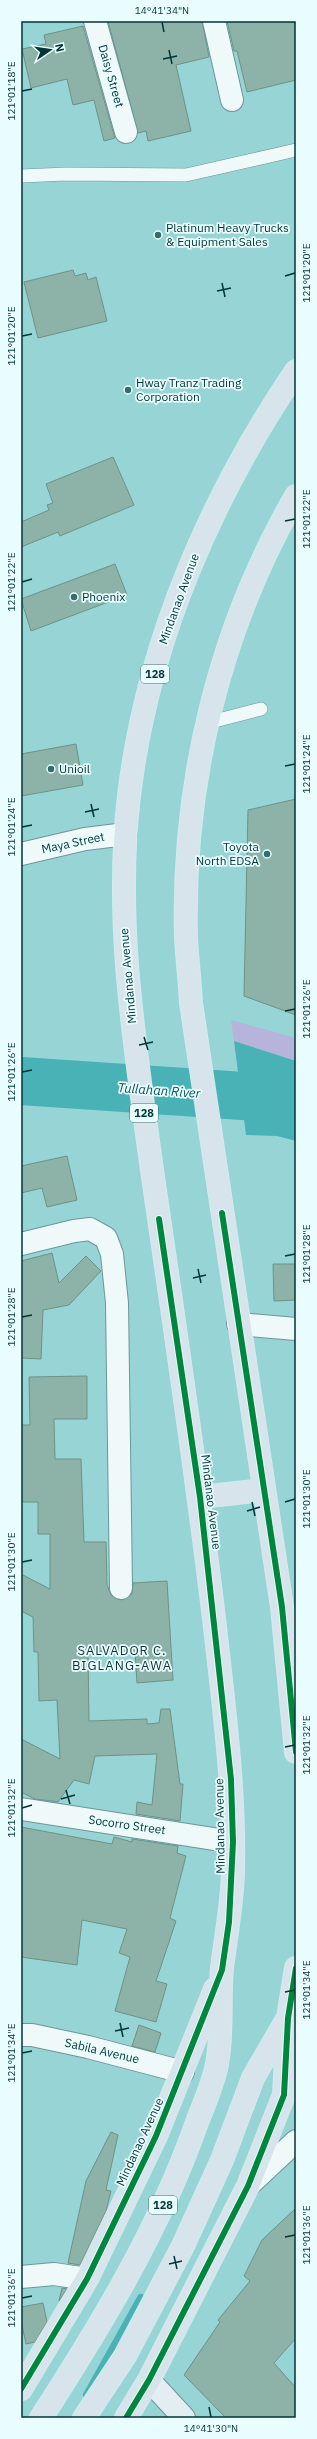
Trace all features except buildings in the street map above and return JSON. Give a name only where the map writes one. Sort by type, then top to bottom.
[{"type":"main road","name":"Mindanao Avenue","points":[[40,2418],[90,2342],[149,2238],[188,2146],[217,2066],[222,1970],[229,1922],[233,1842],[230,1772],[200,1497],[159,1219],[130,1006],[122,891],[130,791],[142,724],[164,636],[195,556],[235,471],[296,371]]},
{"type":"main road","points":[[296,496],[282,520],[251,585],[226,653],[207,723],[194,791],[187,872],[186,938],[192,1003],[238,1324],[264,1490],[289,1607],[296,1752]]},
{"type":"main road","points":[[200,1497],[264,1490]]},
{"type":"main road","points":[[126,2418],[149,2380],[248,2186],[284,2095],[288,2018],[296,1968]]},
{"type":"main road","name":"Mindanao Avenue","points":[[21,2389],[87,2279],[156,2136],[183,2072],[222,1970]]},
{"type":"main road","points":[[84,2418],[125,2356],[183,2246],[222,2160],[253,2078],[288,2018]]},
{"type":"main road","points":[[149,2380],[184,2418]]},
{"type":"street","name":"Daisy Street","points":[[95,21],[126,132]]},
{"type":"street","points":[[214,21],[232,100]]},
{"type":"street","name":"Maya Street","points":[[21,854],[85,839],[126,834]]},
{"type":"street","points":[[21,1244],[74,1230],[90,1229],[106,1238],[112,1254],[117,1303],[121,1588]]},
{"type":"street","points":[[238,1324],[296,1329]]},
{"type":"street","name":"Socorro Street","points":[[21,1808],[233,1842]]},
{"type":"street","name":"Sabila Avenue","points":[[21,2035],[32,2035],[88,2047],[183,2072]]},
{"type":"street","points":[[248,2186],[296,2141]]},
{"type":"street","points":[[21,2277],[54,2274],[87,2279]]},
{"type":"lane","points":[[21,176],[66,174],[186,175],[296,150]]},
{"type":"lane","points":[[207,723],[261,709]]},
{"type":"shaded area","points":[[231,1020],[296,1038],[296,1061],[234,1041]]},
{"type":"shaded area","points":[[234,1041],[296,1061],[296,1141],[277,1136],[246,1135]]},
{"type":"waterway","name":"Tullahan River","points":[[21,1081],[258,1097],[296,1104]]},
{"type":"waterway","points":[[87,2395],[141,2298]]},
{"type":"cycle path","points":[[222,1213],[282,1607],[296,1752]]},
{"type":"cycle path","points":[[21,2389],[87,2279],[156,2136],[222,1970],[229,1922],[233,1842],[231,1779],[200,1497],[159,1219]]},
{"type":"cycle path","points":[[126,2418],[149,2380],[248,2186],[284,2095],[288,2018],[296,1968]]},
{"type":"place","name":"Platinum Heavy Trucks & Equipment Sales","points":[[158,235]]},
{"type":"place","name":"Hway Tranz Trading Corporation","points":[[128,390]]},
{"type":"place","name":"Phoenix","points":[[74,597]]},
{"type":"place","name":"Unioil","points":[[51,769]]},
{"type":"place","name":"Toyota North EDSA","points":[[267,854]]},
{"type":"district","name":"SALVADOR C. BIGLANG-AWA","points":[[122,1658]]}]
